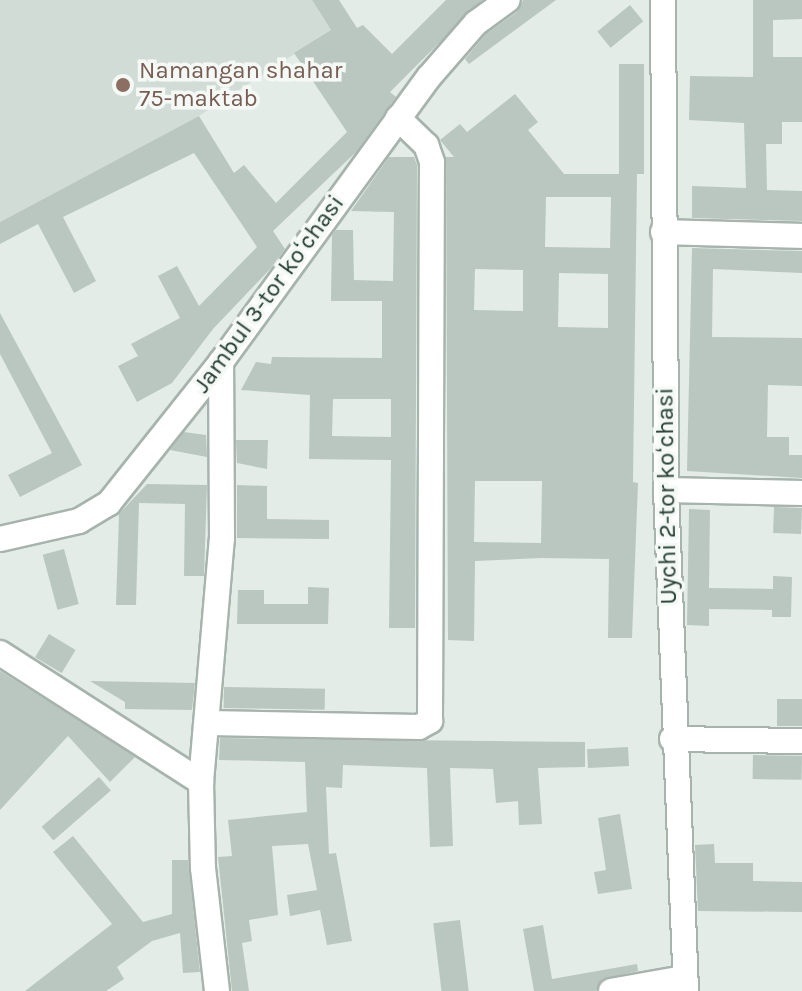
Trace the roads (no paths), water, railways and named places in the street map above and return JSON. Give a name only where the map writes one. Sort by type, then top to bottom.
[{"type":"street","name":"Jambul 3-tor koʻchasi","points":[[0,539],[79,521],[109,503],[221,362],[398,118],[476,23],[508,0]]},
{"type":"street","name":"Uychi 2-tor koʻchasi","points":[[663,0],[666,490],[672,739],[685,985]]},
{"type":"street","points":[[208,723],[419,727],[430,721],[432,162],[426,145],[398,118]]},
{"type":"street","points":[[663,232],[802,236]]},
{"type":"street","points":[[217,991],[203,868],[201,782],[222,539],[221,362]]},
{"type":"street","points":[[666,490],[802,493]]},
{"type":"street","points":[[0,653],[201,782]]},
{"type":"street","points":[[672,739],[802,741]]},
{"type":"street","points":[[611,991],[685,985]]},
{"type":"place","name":"Namangan shahar 75-maktab","points":[[123,85]]}]
